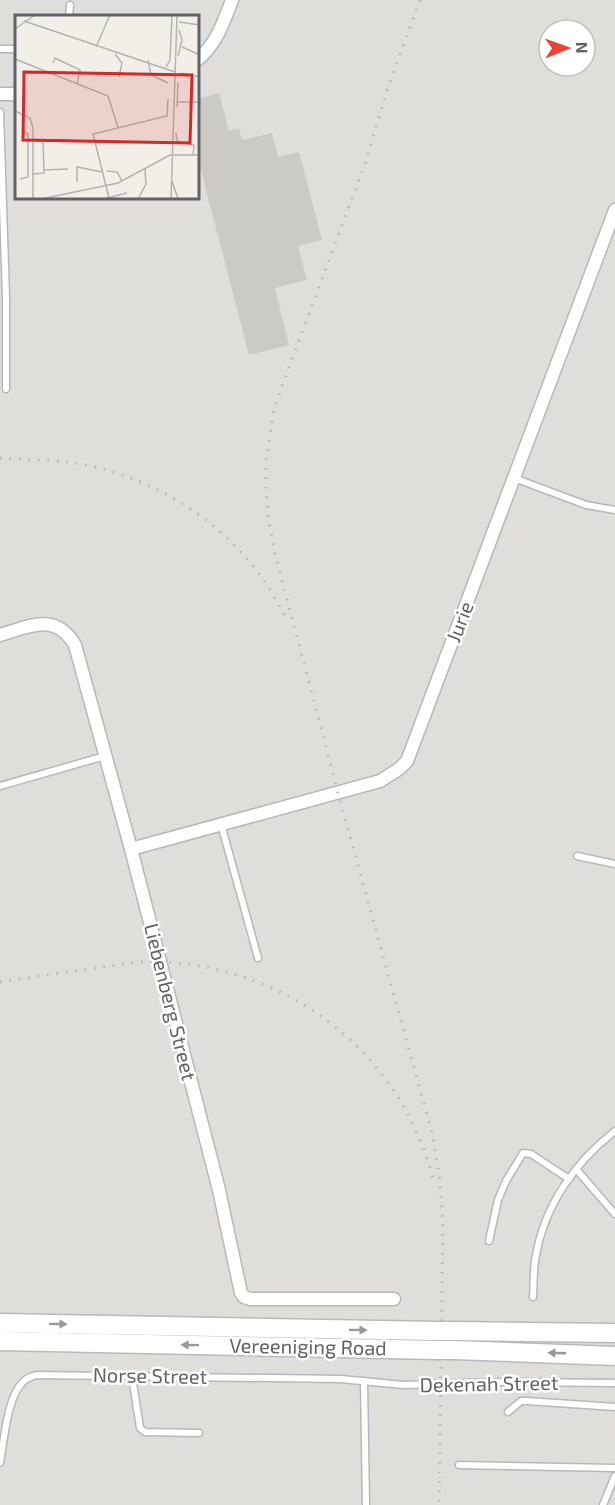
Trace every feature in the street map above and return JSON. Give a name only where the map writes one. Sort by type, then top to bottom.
[{"type":"main road","name":"Vereeniging Road","points":[[0,1323],[615,1333]]},
{"type":"main road","points":[[591,1332],[615,1325]]},
{"type":"main road","name":"Vereeniging Road","points":[[0,1341],[446,1350],[615,1356]]},
{"type":"street","points":[[200,57],[212,44],[232,0]]},
{"type":"street","name":"Jurie","points":[[131,849],[380,781],[399,770],[412,752],[615,210]]},
{"type":"street","name":"Liebenberg Street","points":[[0,635],[36,624],[47,624],[61,628],[70,636],[75,645],[131,849],[219,1190],[241,1293],[250,1299],[394,1299]]},
{"type":"lane","points":[[69,15],[70,5]]},
{"type":"lane","points":[[0,112],[6,389]]},
{"type":"lane","points":[[514,478],[586,505],[615,510]]},
{"type":"lane","points":[[0,786],[105,756]]},
{"type":"lane","points":[[221,824],[258,958]]},
{"type":"lane","points":[[577,856],[615,864]]},
{"type":"lane","points":[[533,1297],[536,1257],[545,1220],[576,1169],[600,1143],[615,1131]]},
{"type":"lane","points":[[489,1241],[498,1200],[506,1181],[523,1153],[531,1154],[569,1179]]},
{"type":"lane","points":[[576,1169],[615,1214]]},
{"type":"lane","name":"Norse Street","points":[[0,1463],[12,1402],[18,1388],[25,1380],[36,1375],[364,1381]]},
{"type":"lane","points":[[132,1376],[140,1428],[145,1432],[199,1433]]},
{"type":"lane","points":[[364,1381],[366,1505]]},
{"type":"lane","name":"Dekenah Street","points":[[364,1381],[422,1385],[499,1382],[615,1383]]},
{"type":"lane","points":[[508,1412],[521,1401],[615,1407]]},
{"type":"lane","points":[[459,1465],[615,1468]]},
{"type":"lane","points":[[603,1505],[615,1476]]},
{"type":"shaded area","points":[[0,0],[615,0],[615,1505],[0,1505]]},
{"type":"building","points":[[219,93],[229,131],[239,128],[242,140],[272,133],[278,157],[299,152],[322,240],[298,246],[307,280],[275,288],[289,345],[249,355],[200,167],[200,98]]},
{"type":"railway","points":[[420,0],[388,87],[366,161],[273,414],[266,461],[266,486],[268,518],[276,557],[338,793],[432,1133],[439,1173],[443,1222],[439,1505]]},
{"type":"railway","points":[[0,458],[60,461],[102,469],[136,480],[168,495],[198,514],[226,537],[250,562],[271,591],[287,622]]},
{"type":"railway","points":[[0,982],[138,962],[189,964],[238,975],[284,994],[326,1020],[362,1052],[393,1090],[418,1134],[434,1183]]}]
